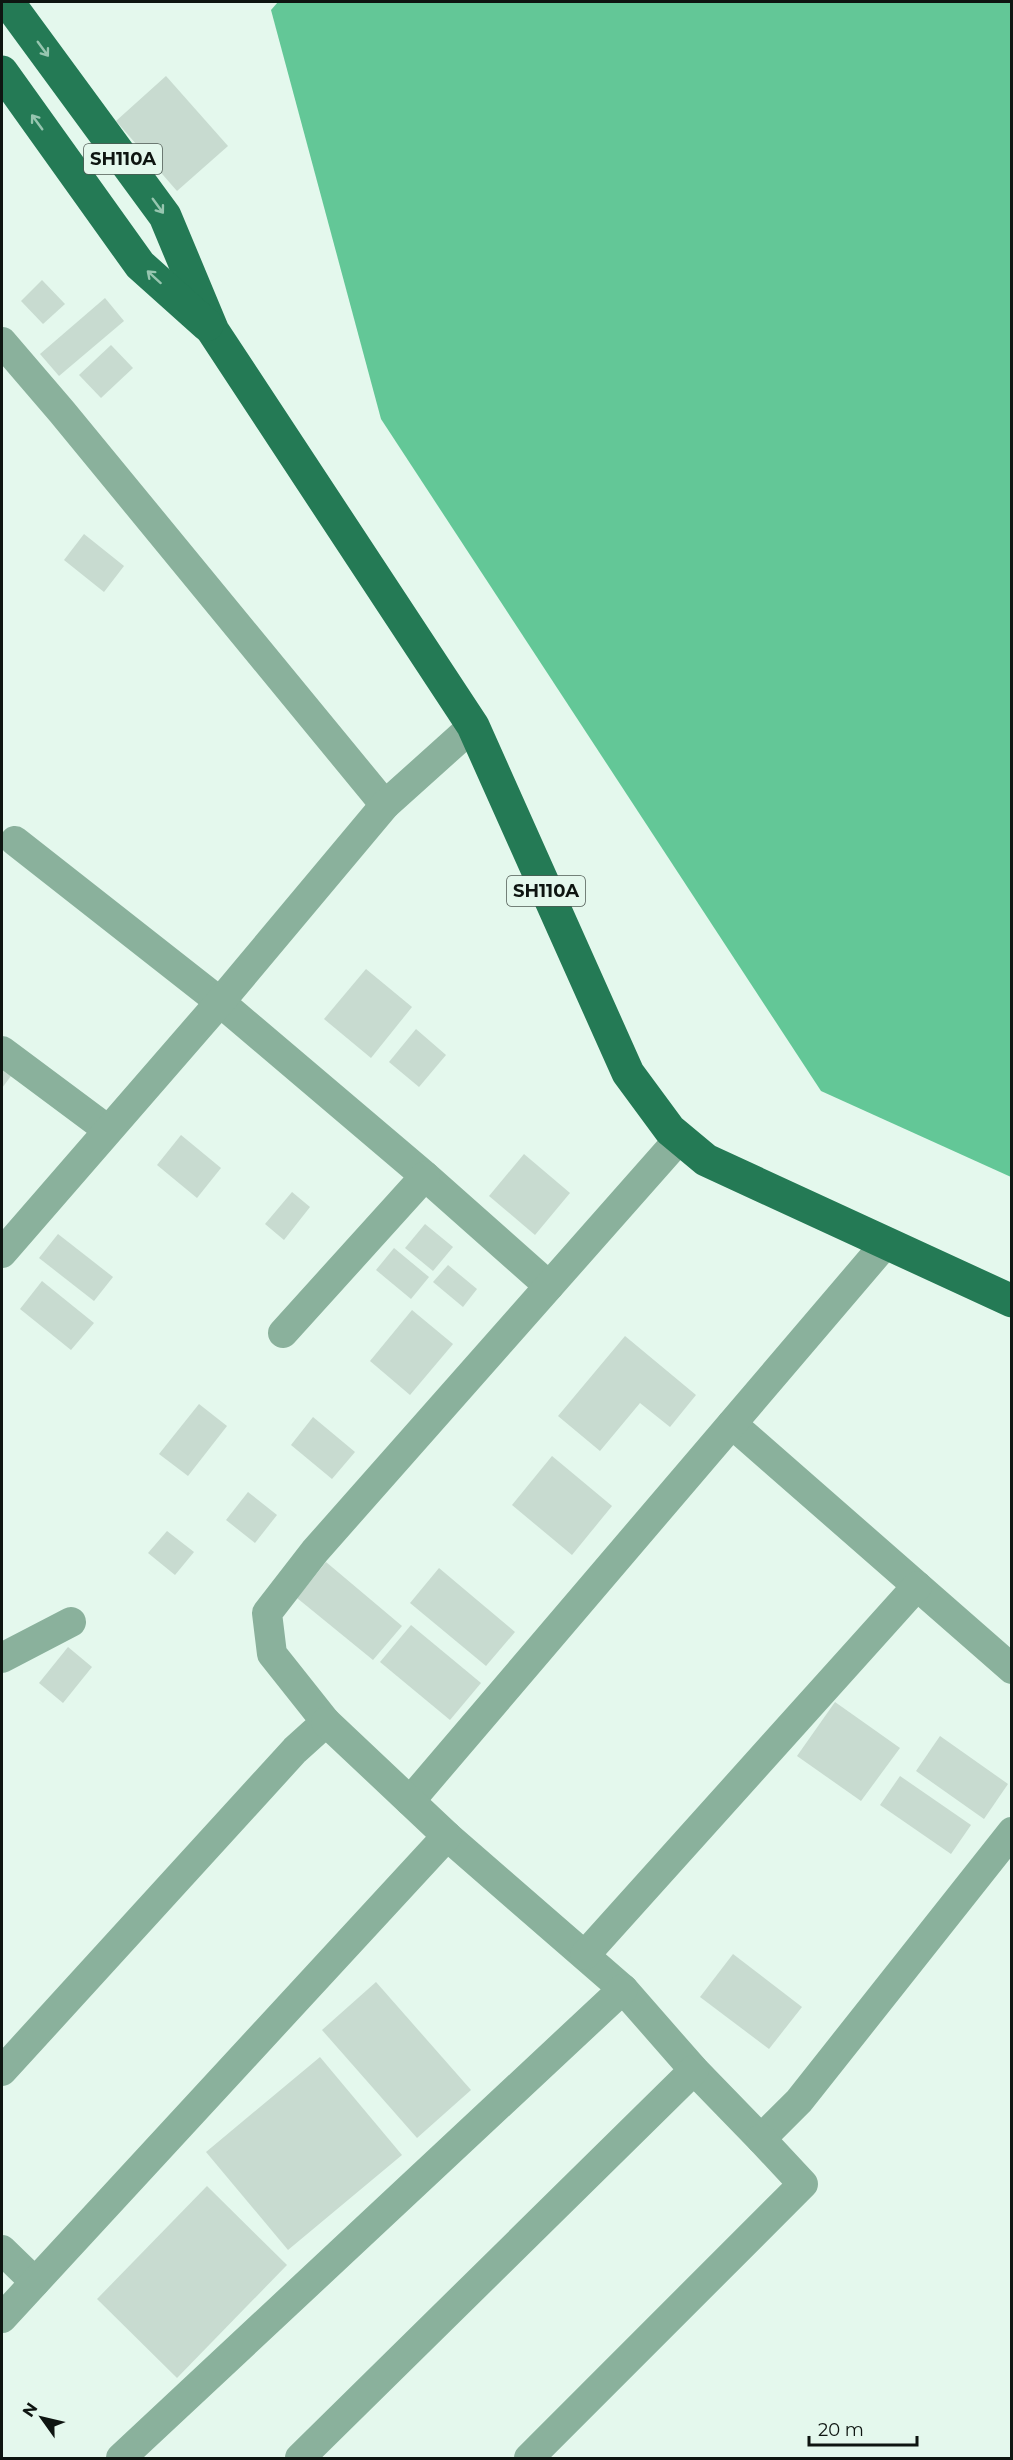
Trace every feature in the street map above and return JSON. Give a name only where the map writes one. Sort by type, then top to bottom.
[{"type":"main road","name":"SH110A","points":[[8,2],[165,216],[213,331],[473,726],[628,1073],[670,1130],[706,1160],[1011,1301]]},
{"type":"main road","name":"SH110A","points":[[2,72],[140,265],[213,331]]},
{"type":"street","points":[[2,342],[62,411],[386,805]]},
{"type":"street","points":[[2,1253],[386,805],[473,726]]},
{"type":"street","points":[[15,841],[219,1002],[425,1176],[549,1286]]},
{"type":"street","points":[[2,1051],[108,1130]]},
{"type":"street","points":[[529,2458],[803,2184],[694,2070],[623,1989],[447,1836],[326,1722],[272,1654],[267,1613],[315,1551],[680,1138]]},
{"type":"street","points":[[283,1333],[425,1176]]},
{"type":"street","points":[[410,1801],[886,1243]]},
{"type":"street","points":[[732,1424],[1011,1669]]},
{"type":"street","points":[[585,1954],[917,1586]]},
{"type":"street","points":[[2,1658],[71,1622]]},
{"type":"street","points":[[2,2071],[295,1750],[326,1722]]},
{"type":"street","points":[[761,2139],[799,2101],[1011,1832]]},
{"type":"street","points":[[2,2318],[447,1836]]},
{"type":"street","points":[[121,2458],[623,1989]]},
{"type":"street","points":[[300,2458],[694,2070]]},
{"type":"street","points":[[2,2250],[35,2282]]},
{"type":"green space","points":[[278,2],[1011,2],[1011,1177],[821,1091],[381,419],[271,10]]},
{"type":"building","points":[[166,76],[228,146],[177,191],[116,121]]},
{"type":"building","points":[[42,280],[65,304],[43,324],[21,301]]},
{"type":"building","points":[[105,298],[124,321],[59,376],[40,354]]},
{"type":"building","points":[[111,345],[133,368],[101,398],[79,375]]},
{"type":"building","points":[[84,534],[124,566],[104,592],[64,560]]},
{"type":"building","points":[[366,969],[412,1007],[371,1058],[324,1019]]},
{"type":"building","points":[[416,1029],[446,1055],[419,1087],[389,1062]]},
{"type":"building","points":[[2,1061],[14,1072],[2,1088]]},
{"type":"building","points":[[181,1135],[221,1168],[197,1198],[157,1165]]},
{"type":"building","points":[[524,1154],[570,1193],[535,1235],[489,1196]]},
{"type":"building","points":[[292,1192],[310,1207],[284,1240],[265,1224]]},
{"type":"building","points":[[425,1224],[453,1247],[433,1271],[405,1248]]},
{"type":"building","points":[[58,1234],[113,1277],[94,1301],[39,1258]]},
{"type":"building","points":[[394,1248],[429,1277],[411,1299],[376,1270]]},
{"type":"building","points":[[448,1265],[477,1289],[463,1307],[433,1282]]},
{"type":"building","points":[[42,1281],[94,1323],[71,1350],[20,1309]]},
{"type":"building","points":[[412,1310],[453,1344],[410,1395],[370,1361]]},
{"type":"building","points":[[625,1336],[696,1395],[670,1427],[640,1403],[600,1451],[558,1416]]},
{"type":"building","points":[[199,1404],[227,1426],[188,1476],[159,1454]]},
{"type":"building","points":[[313,1417],[355,1452],[332,1479],[291,1445]]},
{"type":"building","points":[[552,1456],[612,1506],[572,1555],[512,1505]]},
{"type":"building","points":[[248,1492],[277,1515],[255,1543],[226,1520]]},
{"type":"building","points":[[167,1531],[194,1552],[175,1575],[148,1553]]},
{"type":"building","points":[[326,1562],[402,1626],[373,1660],[297,1598]]},
{"type":"building","points":[[439,1568],[515,1632],[486,1666],[410,1603]]},
{"type":"building","points":[[411,1625],[481,1683],[450,1720],[380,1662]]},
{"type":"building","points":[[68,1647],[92,1667],[63,1703],[39,1683]]},
{"type":"building","points":[[835,1702],[900,1748],[861,1801],[797,1756]]},
{"type":"building","points":[[940,1736],[1008,1784],[984,1819],[916,1771]]},
{"type":"building","points":[[900,1776],[971,1825],[951,1854],[880,1805]]},
{"type":"building","points":[[733,1954],[802,2007],[769,2049],[700,1997]]},
{"type":"building","points":[[376,1982],[471,2090],[417,2138],[322,2030]]},
{"type":"building","points":[[320,2057],[402,2155],[288,2250],[206,2152]]},
{"type":"building","points":[[207,2186],[287,2265],[177,2378],[97,2299]]}]
